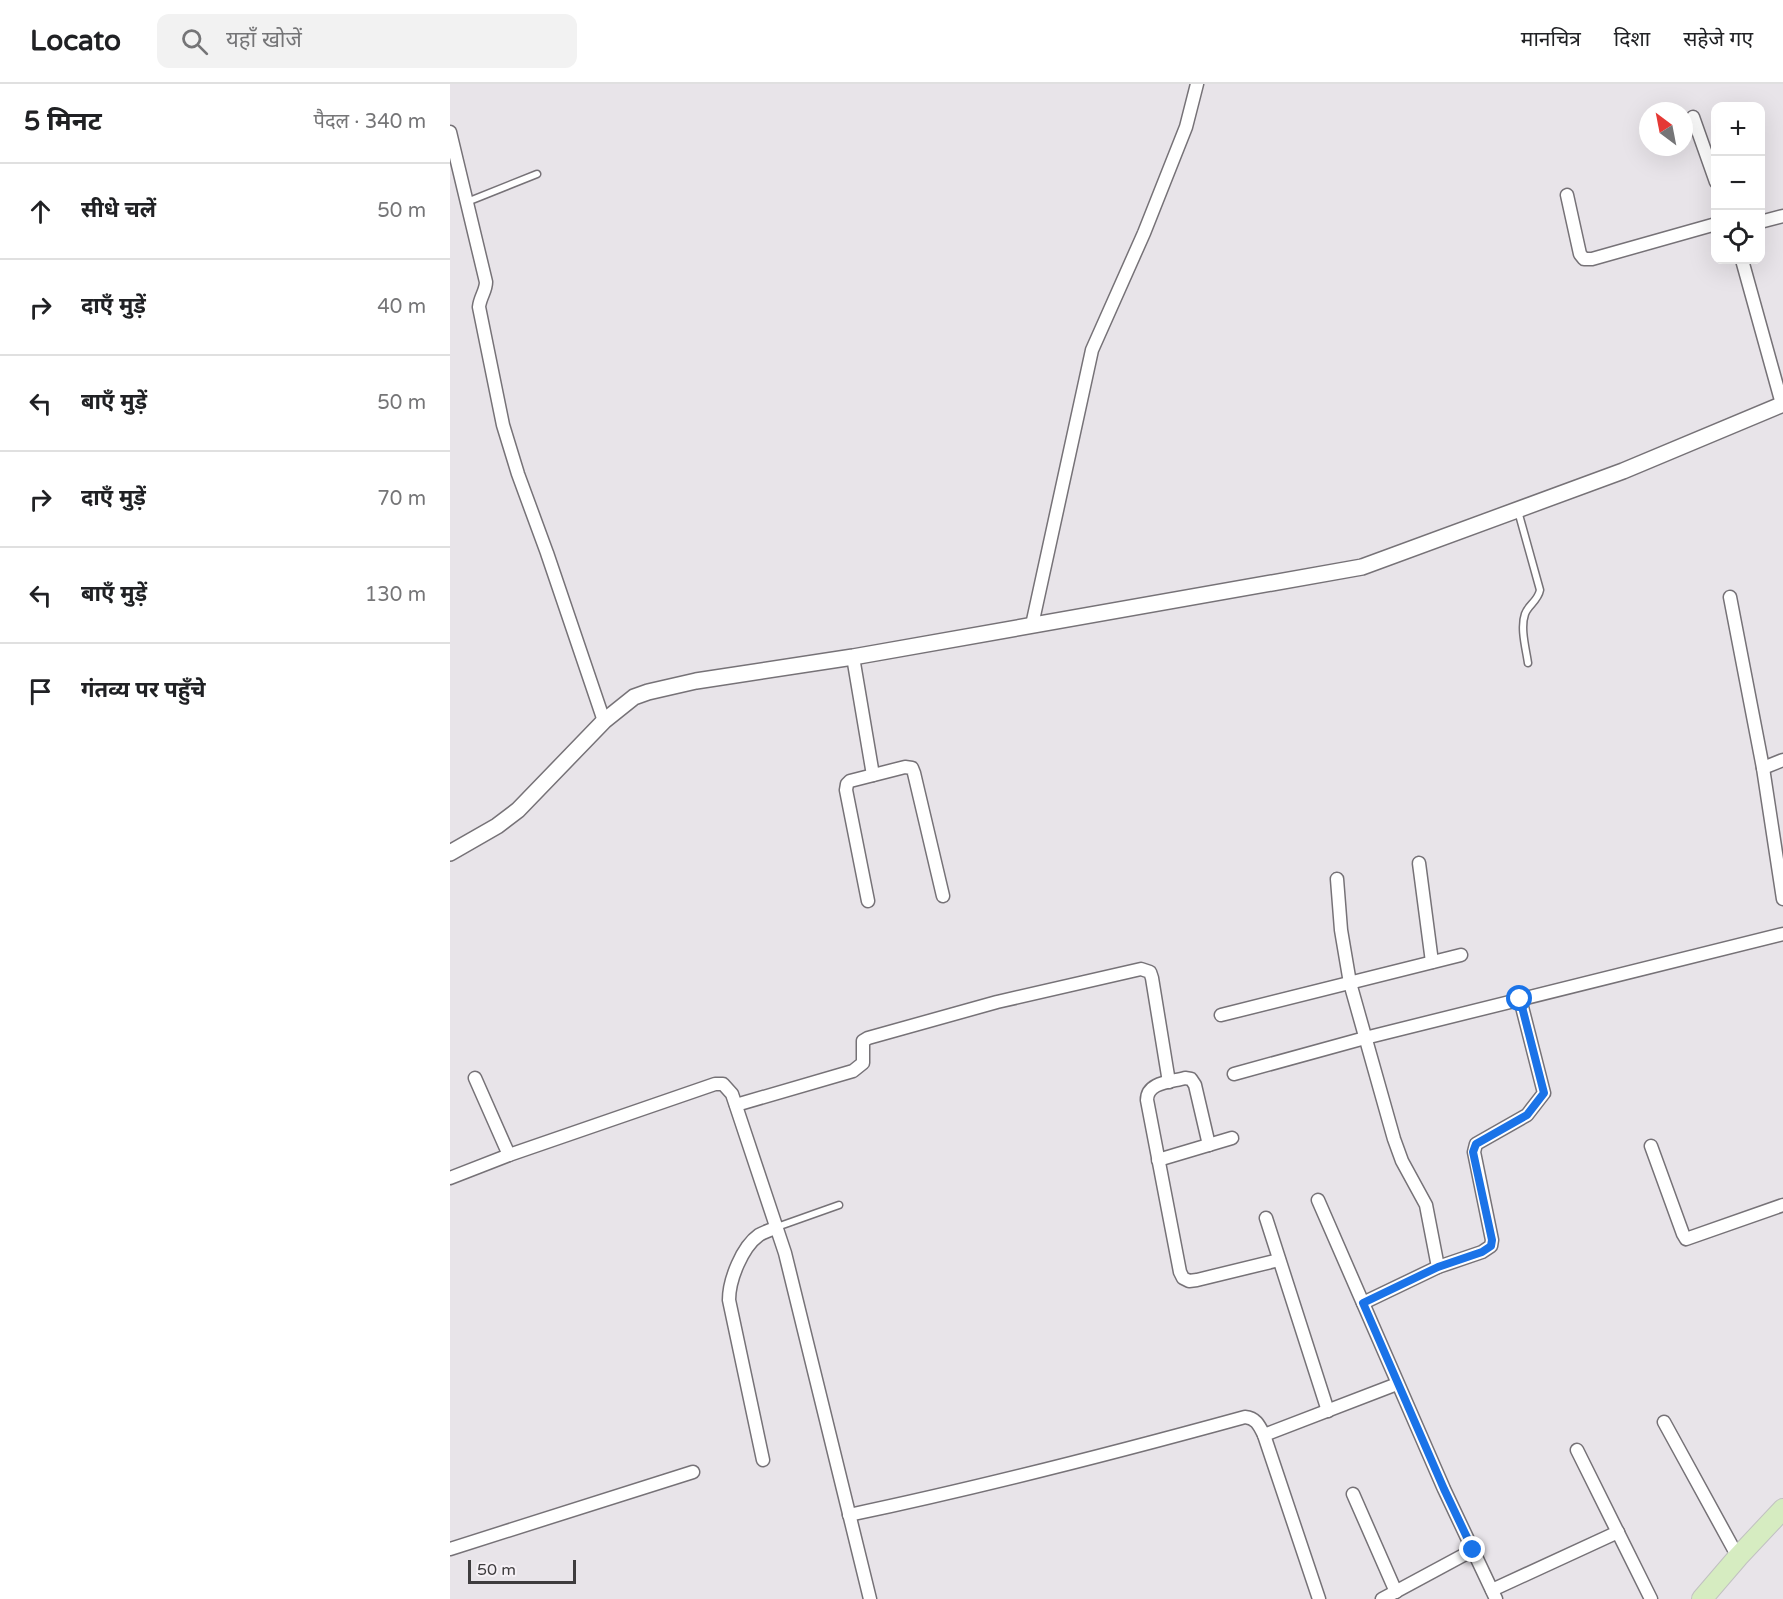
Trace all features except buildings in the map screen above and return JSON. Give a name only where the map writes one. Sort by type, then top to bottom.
[{"type":"main road","points":[[1702,1599],[1783,1509]]},
{"type":"street","points":[[1032,625],[1092,350],[1144,233],[1186,127],[1197,84]]},
{"type":"street","points":[[1693,117],[1711,168]]},
{"type":"street","points":[[450,132],[486,282],[479,307],[503,425],[604,721]]},
{"type":"street","points":[[1567,195],[1580,254],[1584,259],[1592,259],[1711,225]]},
{"type":"street","points":[[1765,221],[1783,216]]},
{"type":"street","points":[[450,853],[497,826],[518,810],[604,721],[634,697],[648,692],[696,681],[1099,615],[1362,567],[1623,471],[1783,404],[1743,264]]},
{"type":"street","points":[[1730,597],[1763,768],[1783,899]]},
{"type":"street","points":[[853,657],[873,775]]},
{"type":"street","points":[[1763,768],[1783,760]]},
{"type":"street","points":[[868,901],[846,790],[847,784],[850,781],[905,767],[912,768],[914,773],[943,896]]},
{"type":"street","points":[[1419,863],[1432,962]]},
{"type":"street","points":[[1337,879],[1341,930],[1350,983],[1394,1140],[1402,1161],[1426,1205],[1438,1267]]},
{"type":"street","points":[[1234,1074],[1365,1038],[1783,934]]},
{"type":"street","points":[[1221,1015],[1461,955]]},
{"type":"street","points":[[735,1105],[852,1071],[862,1063],[863,1041],[868,1038],[997,1002],[1142,969],[1150,972],[1152,978],[1169,1082]]},
{"type":"street","points":[[1363,1303],[1438,1267],[1482,1252],[1491,1246],[1492,1240],[1473,1152],[1476,1144],[1527,1115],[1544,1093],[1520,999]]},
{"type":"street","points":[[475,1078],[509,1155]]},
{"type":"street","points":[[1209,1145],[1195,1085],[1191,1080],[1185,1078],[1151,1087],[1147,1092],[1158,1160],[1183,1278],[1189,1281],[1197,1280],[1279,1260]]},
{"type":"street","points":[[450,1178],[509,1155],[715,1084],[728,1087],[777,1227],[799,1306],[870,1599]]},
{"type":"street","points":[[1158,1160],[1232,1138]]},
{"type":"street","points":[[1651,1146],[1686,1239],[1783,1205]]},
{"type":"street","points":[[1318,1200],[1397,1384],[1494,1594],[1618,1532]]},
{"type":"street","points":[[1266,1218],[1328,1411]]},
{"type":"street","points":[[763,1460],[729,1300],[729,1286],[751,1243],[760,1235],[777,1227]]},
{"type":"street","points":[[1264,1435],[1397,1384]]},
{"type":"street","points":[[849,1515],[943,1495],[1142,1446],[1245,1417],[1252,1418],[1264,1435],[1319,1599]]},
{"type":"street","points":[[1664,1422],[1738,1557]]},
{"type":"street","points":[[1577,1450],[1651,1599]]},
{"type":"street","points":[[450,1549],[693,1472]]},
{"type":"street","points":[[1353,1494],[1396,1592]]},
{"type":"street","points":[[1382,1599],[1473,1550]]},
{"type":"lane","points":[[466,202],[537,174]]},
{"type":"lane","points":[[1517,510],[1540,590],[1539,598],[1525,614],[1528,663]]},
{"type":"lane","points":[[777,1227],[839,1205]]},
{"type":"route","points":[[1473,1550],[1397,1384],[1363,1303],[1438,1267],[1482,1252],[1491,1246],[1492,1240],[1473,1152],[1476,1144],[1527,1115],[1544,1093],[1520,999]]}]
